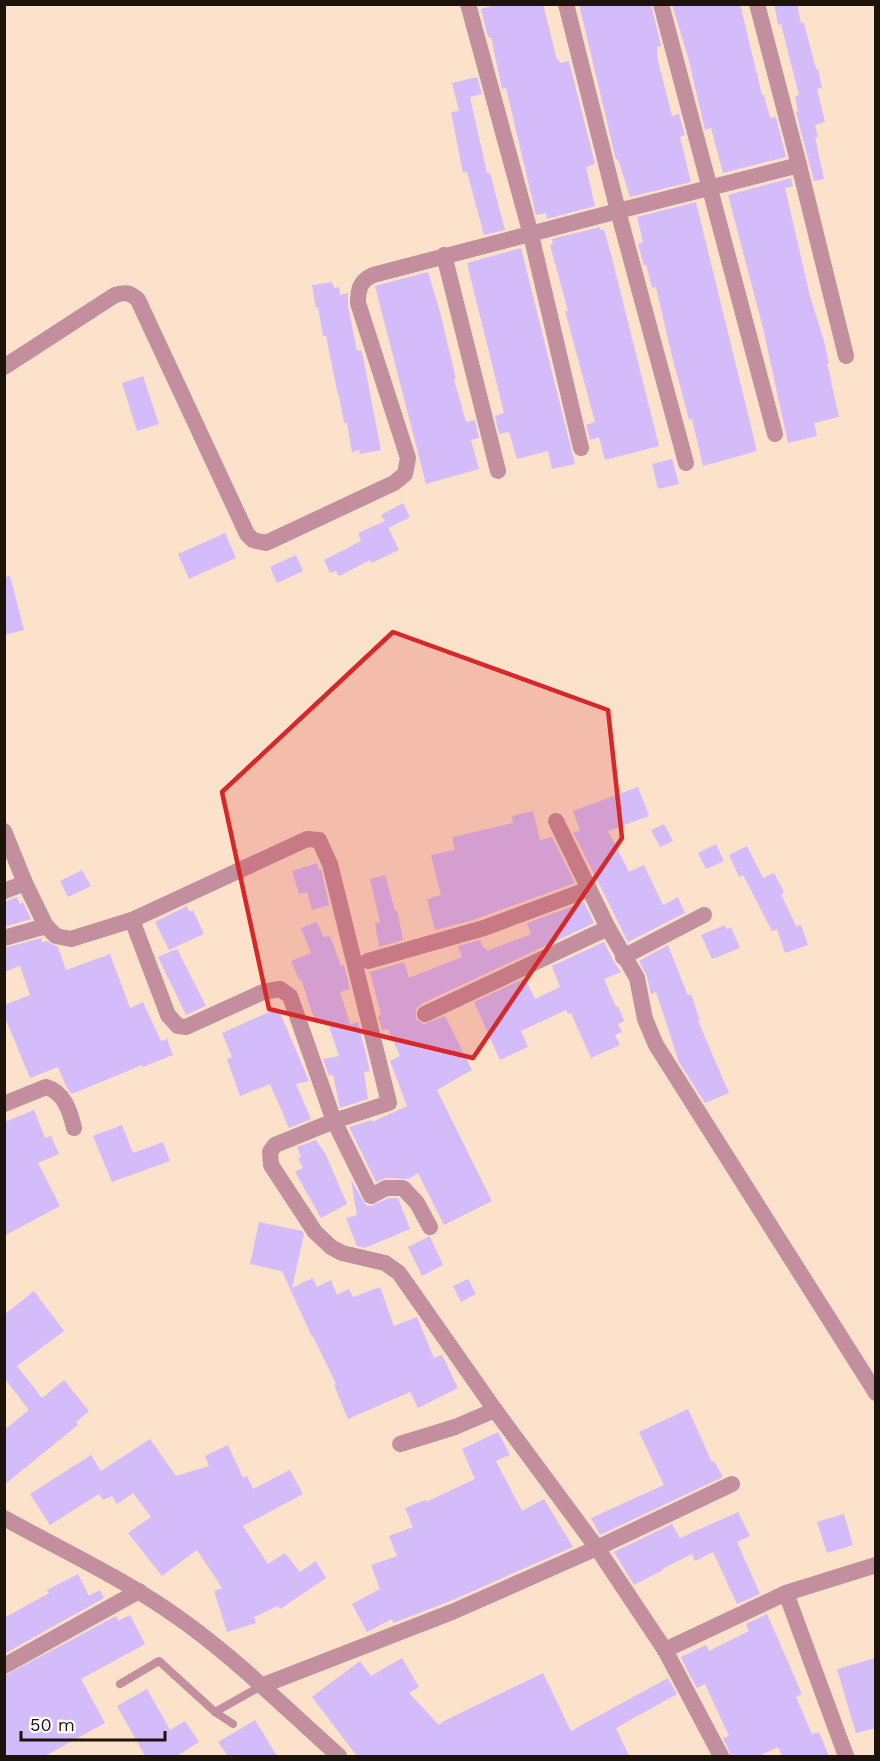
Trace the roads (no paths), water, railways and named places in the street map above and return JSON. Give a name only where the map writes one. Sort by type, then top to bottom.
[{"type":"street","points":[[468,4],[531,235],[581,448]]},
{"type":"street","points":[[566,4],[618,211],[686,463]]},
{"type":"street","points":[[661,4],[775,434]]},
{"type":"street","points":[[757,4],[846,356]]},
{"type":"street","points":[[4,367],[115,295],[127,292],[132,295],[138,300],[247,534],[252,540],[266,543],[394,483],[405,474],[408,458],[358,303],[360,286],[365,279],[373,274],[444,255],[531,235],[799,165]]},
{"type":"street","points":[[444,255],[498,471]]},
{"type":"street","points":[[556,820],[608,928],[637,978],[645,1019],[656,1045],[876,1393]]},
{"type":"street","points":[[4,831],[25,883],[46,926],[56,936],[71,939],[132,920],[307,839],[319,840],[330,864],[389,1104],[334,1120],[275,1145],[270,1152],[271,1165],[315,1232],[331,1247],[342,1253],[385,1263],[399,1273],[495,1410],[597,1548],[666,1650],[721,1756]]},
{"type":"street","points":[[4,891],[25,883]]},
{"type":"street","points":[[368,961],[484,928],[589,889]]},
{"type":"street","points":[[623,957],[704,915]]},
{"type":"street","points":[[132,920],[168,1015],[178,1026],[186,1027],[263,992],[280,989],[290,996],[334,1120],[371,1196],[386,1188],[403,1188],[417,1203],[430,1227]]},
{"type":"street","points":[[4,938],[46,926]]},
{"type":"street","points":[[426,1014],[608,928]]},
{"type":"street","points":[[4,1104],[46,1087],[55,1089],[67,1106],[74,1128]]},
{"type":"street","points":[[400,1444],[455,1427],[495,1410]]},
{"type":"street","points":[[261,1686],[452,1612],[597,1548],[732,1484]]},
{"type":"street","points":[[4,1518],[138,1591],[229,1656],[339,1756]]},
{"type":"street","points":[[666,1650],[786,1593],[876,1565]]},
{"type":"street","points":[[4,1666],[138,1591]]},
{"type":"street","points":[[786,1593],[846,1756]]},
{"type":"lane","points":[[120,1684],[159,1661],[215,1712],[233,1724]]},
{"type":"lane","points":[[215,1712],[261,1686]]}]
